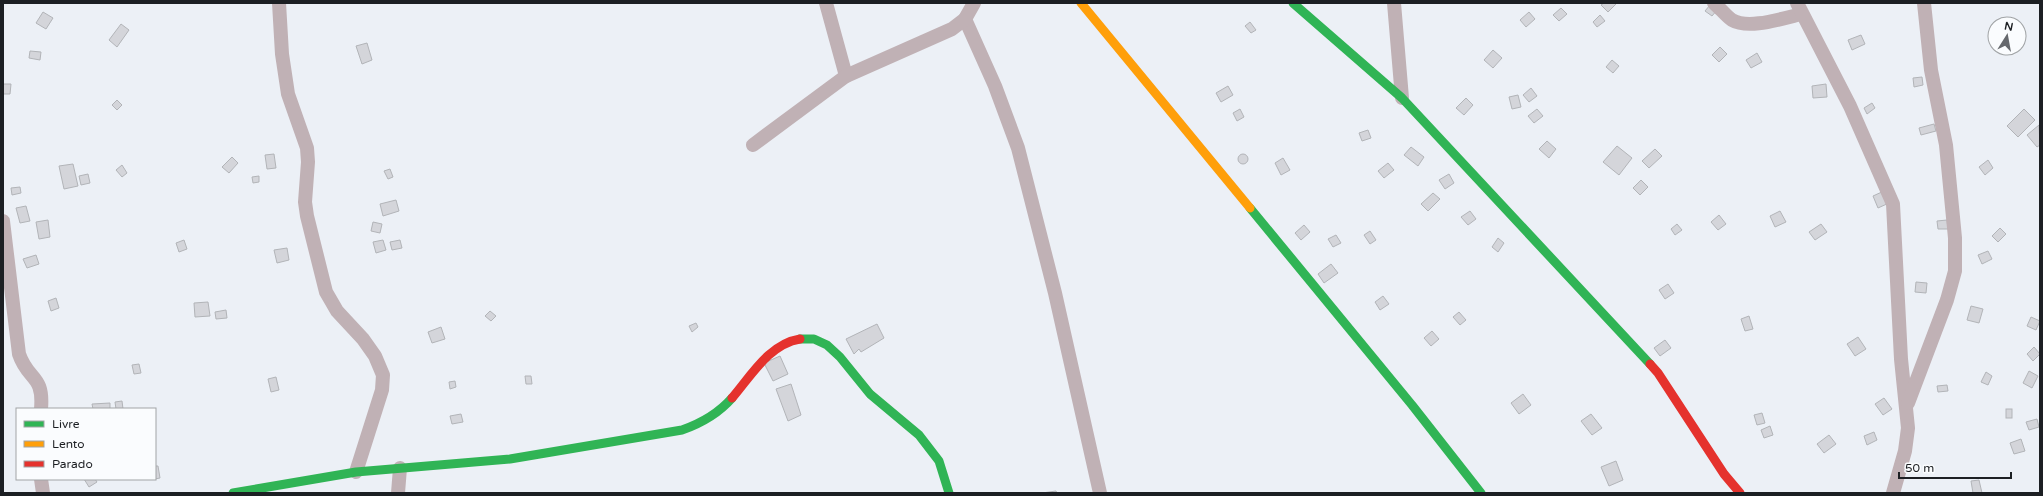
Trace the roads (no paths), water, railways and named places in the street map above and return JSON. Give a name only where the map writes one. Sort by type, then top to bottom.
[{"type":"street","points":[[279,3],[282,54],[287,87],[307,148],[308,162],[305,202],[307,216],[326,292],[337,311],[363,339],[375,356],[383,374],[382,390],[356,472]]},
{"type":"street","points":[[826,3],[846,76]]},
{"type":"street","points":[[753,145],[846,76],[952,29],[965,19],[974,3]]},
{"type":"street","points":[[1081,3],[1412,405],[1481,493]]},
{"type":"street","points":[[1293,3],[1402,98],[1658,373],[1724,474],[1740,493]]},
{"type":"street","points":[[1394,3],[1402,98]]},
{"type":"street","points":[[1714,3],[1731,19],[1740,23],[1749,24],[1799,9],[1850,106],[1893,204],[1902,359],[1908,428],[1905,450],[1894,493]]},
{"type":"street","points":[[1907,405],[1947,300],[1955,271],[1955,238],[1946,144],[1932,70],[1924,3]]},
{"type":"street","points":[[965,19],[995,86],[1018,148],[1055,293],[1100,493]]},
{"type":"street","points":[[3,221],[19,354],[22,363],[38,382],[41,389],[41,408]]},
{"type":"street","points":[[233,493],[356,472],[510,458],[682,430],[702,423],[723,408],[772,351],[782,344],[810,338],[821,341],[838,355],[870,393],[922,437],[934,451],[944,471],[950,493]]},
{"type":"street","points":[[398,493],[400,468]]},
{"type":"street","points":[[41,480],[43,493]]}]
